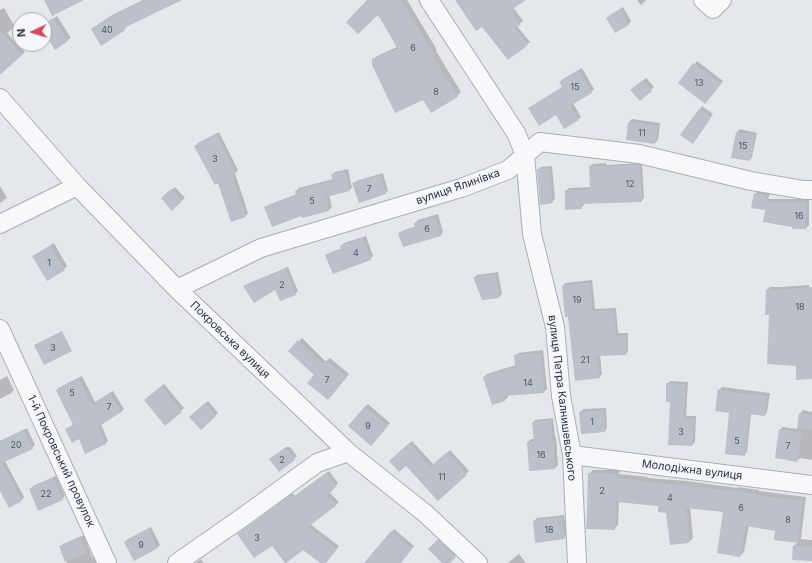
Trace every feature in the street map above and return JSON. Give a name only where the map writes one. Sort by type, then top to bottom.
[{"type":"street","name":"вулиця Петра Калнишевського","points":[[429,0],[516,133],[525,155],[532,234],[555,327],[561,396],[572,455],[577,563]]},
{"type":"street","points":[[703,0],[713,9],[722,0]]},
{"type":"street","name":"Покровська вулиця","points":[[0,98],[77,186],[177,289],[348,452],[426,514],[478,563]]},
{"type":"street","name":"вулиця Ялинівка","points":[[177,289],[261,248],[461,188],[508,170],[540,142],[639,154],[751,181],[812,190]]},
{"type":"street","points":[[0,224],[77,186]]},
{"type":"street","name":"1-й Покровський провулок","points":[[0,329],[7,362],[108,563]]},
{"type":"street","points":[[177,563],[317,463],[348,452]]},
{"type":"street","name":"Молодіжна вулиця","points":[[572,455],[812,485]]},
{"type":"building","points":[[44,0],[84,0],[52,16],[52,12],[50,12]]},
{"type":"building","points":[[144,0],[182,0],[122,29],[124,31],[101,46],[91,29],[112,15]]},
{"type":"building","points":[[367,0],[401,0],[458,97],[431,113],[423,100],[395,113],[372,65],[372,59],[397,49],[394,42],[378,15],[358,34],[346,22]]},
{"type":"building","points":[[455,0],[526,0],[511,10],[520,25],[515,29],[528,45],[508,60],[482,27],[476,31]]},
{"type":"building","points":[[620,9],[629,25],[615,33],[606,18]]},
{"type":"building","points":[[53,18],[68,41],[55,50],[52,45]]},
{"type":"building","points":[[0,30],[12,44],[12,52],[19,52],[22,55],[0,75]]},
{"type":"building","points":[[693,63],[721,84],[705,104],[678,83]]},
{"type":"building","points":[[578,70],[592,93],[570,106],[579,120],[564,129],[556,115],[539,126],[528,108],[562,87],[559,82]]},
{"type":"building","points":[[643,80],[652,91],[640,101],[630,90]]},
{"type":"building","points":[[699,109],[711,118],[693,144],[680,135]]},
{"type":"building","points":[[628,122],[658,126],[655,144],[626,140]]},
{"type":"building","points":[[736,132],[755,135],[750,161],[731,158]]},
{"type":"building","points":[[216,134],[236,173],[232,176],[246,217],[231,222],[218,183],[215,185],[194,146]]},
{"type":"building","points":[[640,165],[642,202],[582,204],[582,209],[565,210],[565,190],[590,190],[589,166],[603,167]]},
{"type":"building","points":[[549,168],[553,203],[540,205],[537,169]]},
{"type":"building","points":[[345,171],[350,191],[326,197],[329,211],[302,218],[301,216],[272,227],[264,207],[296,195],[295,191],[333,181],[331,174]]},
{"type":"building","points":[[380,175],[386,194],[359,203],[352,183]]},
{"type":"building","points":[[171,189],[182,201],[172,211],[161,198]]},
{"type":"building","points":[[754,193],[767,196],[766,202],[806,202],[806,229],[792,229],[792,227],[763,222],[765,210],[751,208]]},
{"type":"building","points":[[435,217],[441,236],[403,247],[398,233],[415,227],[414,223]]},
{"type":"building","points":[[363,238],[371,260],[333,274],[325,255],[341,249],[340,246]]},
{"type":"building","points":[[50,246],[65,270],[47,281],[32,256]]},
{"type":"building","points":[[285,269],[296,295],[280,301],[275,290],[254,303],[243,286]]},
{"type":"building","points":[[496,274],[499,298],[482,300],[473,277]]},
{"type":"building","points":[[590,283],[593,311],[614,310],[616,336],[625,335],[626,355],[597,356],[600,378],[575,381],[568,317],[565,317],[562,286]]},
{"type":"building","points":[[812,287],[812,379],[796,380],[796,366],[767,364],[769,315],[765,315],[766,289],[777,290]]},
{"type":"building","points":[[62,331],[72,351],[44,365],[34,345]]},
{"type":"building","points":[[298,340],[323,364],[326,360],[347,377],[328,400],[307,383],[314,375],[288,351]]},
{"type":"building","points":[[541,353],[544,393],[504,396],[505,401],[492,405],[483,377],[515,367],[514,355]]},
{"type":"building","points":[[79,379],[92,405],[110,393],[121,412],[98,427],[106,444],[85,454],[79,439],[72,443],[65,429],[73,425],[56,390]]},
{"type":"building","points":[[666,383],[685,384],[684,418],[694,419],[692,446],[668,445],[670,402],[666,402]]},
{"type":"building","points":[[161,386],[182,412],[165,426],[144,400]]},
{"type":"building","points":[[718,389],[767,396],[765,416],[749,414],[745,456],[725,454],[729,413],[715,411]]},
{"type":"building","points":[[205,403],[216,416],[201,430],[189,417]]},
{"type":"building","points":[[365,406],[388,426],[371,446],[348,426]]},
{"type":"building","points":[[604,410],[605,432],[581,434],[579,412]]},
{"type":"building","points":[[799,413],[812,415],[812,430],[797,428]]},
{"type":"building","points":[[551,420],[555,469],[529,471],[527,442],[534,441],[532,422]]},
{"type":"building","points":[[779,429],[802,433],[797,462],[775,458]]},
{"type":"building","points":[[24,430],[33,449],[2,463],[22,501],[9,508],[0,491],[0,441]]},
{"type":"building","points":[[409,443],[430,467],[447,452],[467,475],[438,501],[406,466],[399,472],[389,461]]},
{"type":"building","points":[[282,450],[288,450],[295,460],[279,472],[269,459]]},
{"type":"building","points":[[326,473],[336,486],[327,496],[337,505],[308,527],[337,549],[326,563],[320,563],[303,550],[285,563],[272,546],[254,558],[237,534],[290,496],[292,498]]},
{"type":"building","points":[[588,473],[616,474],[616,478],[733,490],[755,495],[802,501],[798,543],[774,540],[775,531],[746,526],[740,557],[717,553],[723,512],[686,508],[689,543],[670,545],[666,513],[658,512],[658,506],[616,502],[615,530],[586,529]]},
{"type":"building","points":[[53,478],[63,500],[38,511],[29,489]]},
{"type":"building","points":[[562,517],[565,539],[535,543],[533,521]]},
{"type":"building","points":[[148,529],[158,548],[134,561],[124,542]]},
{"type":"building","points":[[391,531],[412,549],[401,563],[364,563]]},
{"type":"building","points":[[81,538],[87,553],[65,562],[59,546]]},
{"type":"building","points":[[438,539],[456,557],[450,563],[442,563],[428,549]]},
{"type":"building","points":[[793,545],[812,547],[812,561],[792,560]]}]
